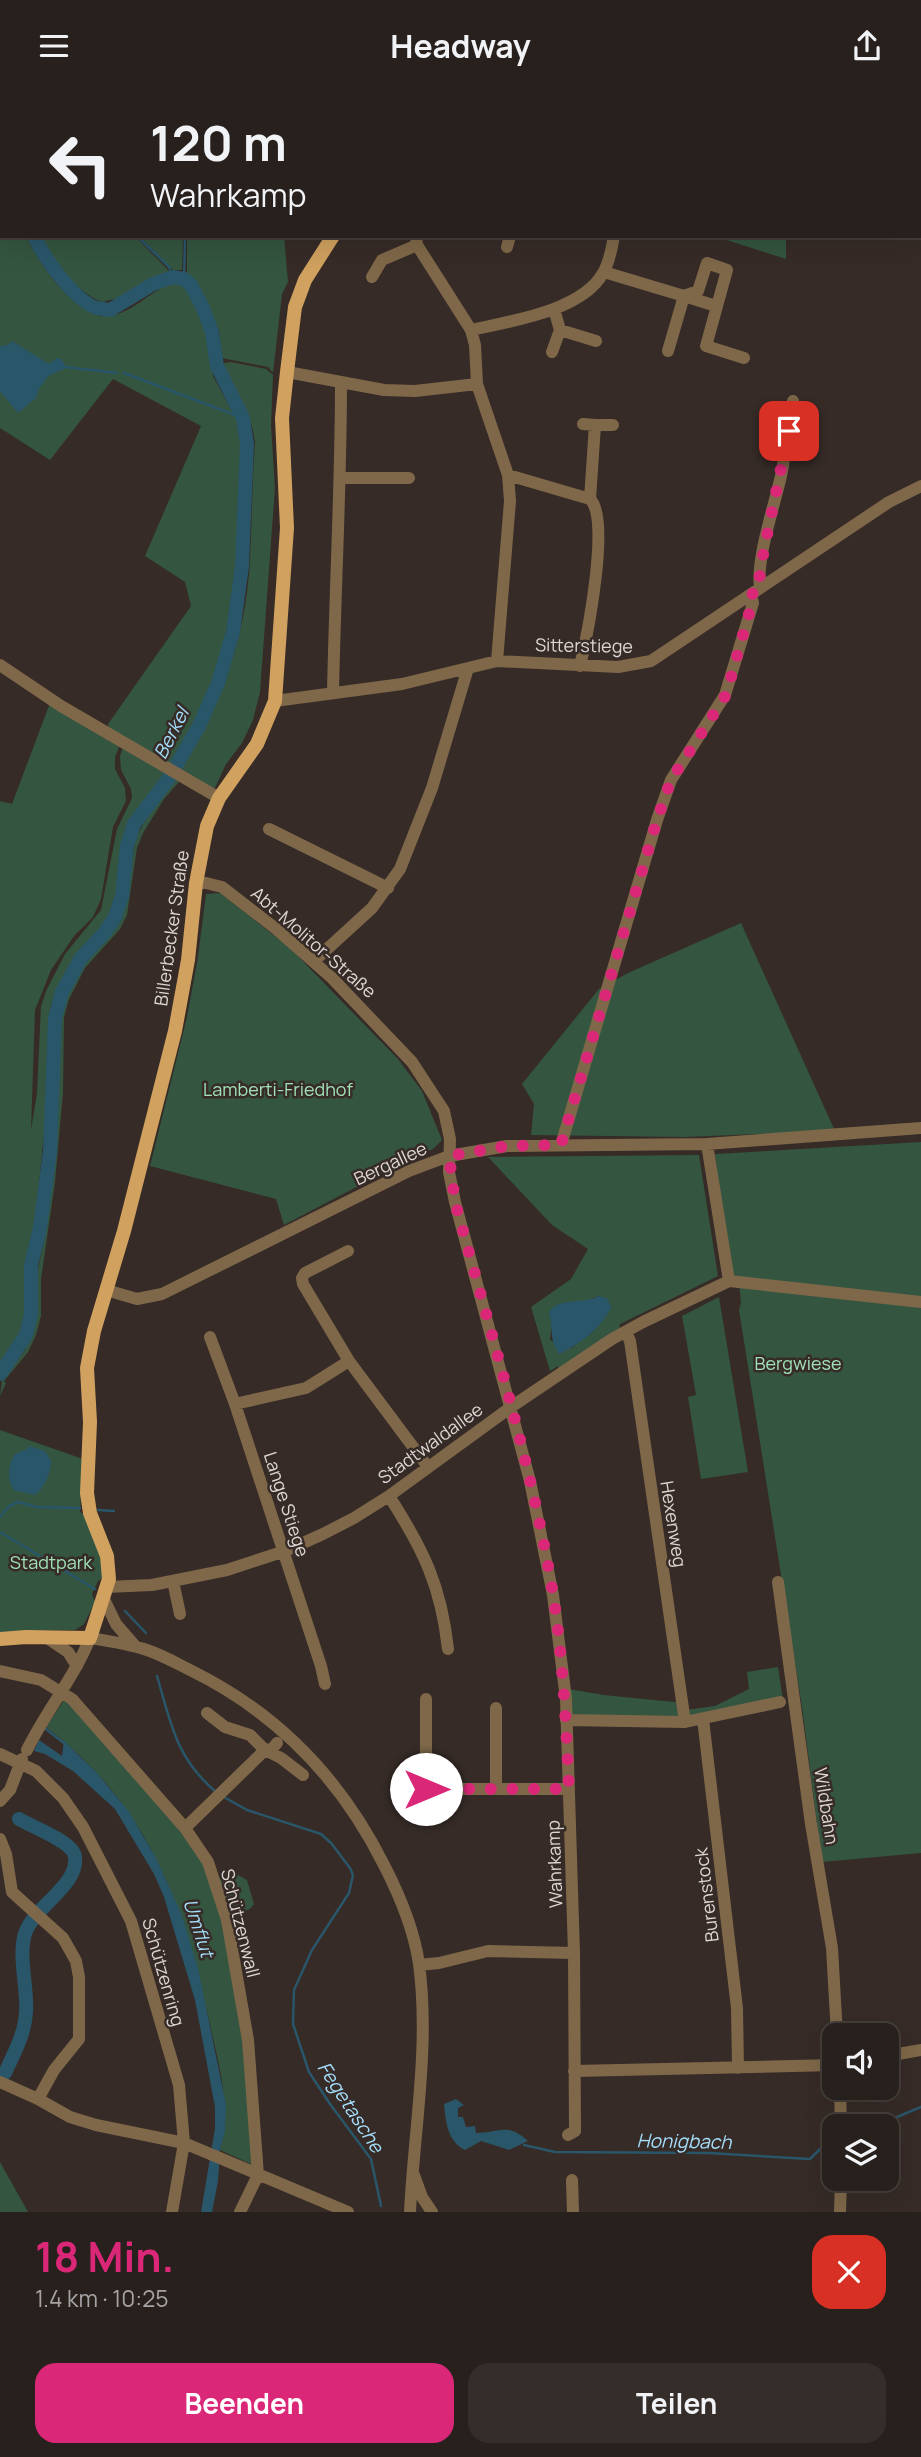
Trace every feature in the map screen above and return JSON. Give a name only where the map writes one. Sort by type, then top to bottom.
[{"type":"main road","name":"Billerbecker Straße","points":[[90,1637],[106,1593],[107,1556],[90,1513],[87,1482],[90,1422],[87,1368],[175,1031],[207,826],[219,798],[253,751],[275,701],[287,528],[282,418],[286,372],[295,307],[305,280],[332,238]]},
{"type":"main road","points":[[0,1639],[90,1637]]},
{"type":"street","points":[[471,330],[554,309],[583,295],[604,272],[613,238]]},
{"type":"street","points":[[372,277],[382,260],[417,241],[471,330],[477,384],[508,475],[510,501],[497,661]]},
{"type":"street","points":[[684,296],[698,291],[707,263],[727,270],[706,346],[744,358]]},
{"type":"street","points":[[604,272],[716,306]]},
{"type":"street","points":[[668,351],[684,296]]},
{"type":"street","points":[[552,352],[560,330],[554,309]]},
{"type":"street","points":[[560,330],[596,341]]},
{"type":"street","points":[[286,372],[384,390],[415,391],[477,384]]},
{"type":"street","points":[[333,693],[341,478],[341,383]]},
{"type":"street","points":[[561,1145],[657,820],[677,768],[726,695],[759,580],[782,473],[793,401]]},
{"type":"street","points":[[590,499],[589,424],[613,425]]},
{"type":"street","points":[[508,475],[590,499],[594,503],[598,520],[595,576],[591,621],[580,666]]},
{"type":"street","points":[[341,478],[409,478]]},
{"type":"street","name":"Sitterstiege","points":[[275,701],[402,684],[497,661],[618,667],[650,661],[889,502],[921,486]]},
{"type":"street","points":[[0,666],[61,706],[219,798]]},
{"type":"street","points":[[314,961],[372,908],[400,869],[450,731],[468,668]]},
{"type":"street","points":[[269,829],[388,888]]},
{"type":"street","name":"Abt-Molitor-Straße","points":[[196,883],[222,887],[314,961],[362,1007],[429,1085],[444,1111],[450,1139],[449,1156]]},
{"type":"street","name":"Bergallee","points":[[106,1290],[137,1299],[162,1294],[386,1182],[449,1156],[500,1147],[707,1144],[921,1128]]},
{"type":"street","points":[[707,1144],[729,1281],[921,1302]]},
{"type":"street","name":"Wahrkamp","points":[[449,1156],[455,1202],[530,1481],[553,1595],[566,1699],[574,1953],[575,2131],[568,2135]]},
{"type":"street","points":[[348,1251],[313,1268],[302,1278],[305,1289],[349,1361],[428,1467]]},
{"type":"street","name":"Stadtwaldallee","points":[[106,1593],[227,1570],[285,1552],[354,1518],[511,1407],[626,1332],[729,1281]]},
{"type":"street","name":"Hexenweg","points":[[626,1332],[630,1341],[685,1722]]},
{"type":"street","name":"Lange Stiege","points":[[210,1337],[285,1552],[325,1684]]},
{"type":"street","points":[[235,1404],[306,1388],[349,1361]]},
{"type":"street","points":[[388,1496],[408,1526],[433,1575],[445,1619],[448,1649]]},
{"type":"street","points":[[173,1581],[180,1613]]},
{"type":"street","name":"Wildbahn","points":[[778,1582],[811,1823],[832,1948],[835,2023]]},
{"type":"street","points":[[106,1593],[116,1624],[135,1646]]},
{"type":"street","points":[[46,1637],[65,1649],[77,1666]]},
{"type":"street","points":[[0,1801],[10,1790],[34,1735],[77,1666],[90,1637],[149,1650],[198,1673],[271,1721],[315,1762],[353,1810],[375,1846],[399,1895],[416,1949],[424,2041],[410,2212]]},
{"type":"street","name":"Schützenwall","points":[[0,1671],[28,1675],[72,1699],[185,1828],[208,1862],[226,1920],[248,2039],[258,2175]]},
{"type":"street","points":[[426,1699],[426,1789],[569,1789]]},
{"type":"street","points":[[566,1720],[685,1722],[779,1702]]},
{"type":"street","points":[[496,1708],[496,1789]]},
{"type":"street","points":[[207,1713],[225,1727],[250,1735],[265,1750],[281,1758],[303,1775]]},
{"type":"street","name":"Burenstock","points":[[703,1719],[737,2008],[738,2067]]},
{"type":"street","points":[[185,1828],[265,1750],[272,1749],[277,1743]]},
{"type":"street","name":"Schützenring","points":[[0,1754],[23,1757],[63,1798],[83,1827],[131,1921],[179,2085],[184,2143],[172,2212]]},
{"type":"street","points":[[0,1839],[6,1854],[6,1891],[36,1913],[63,1938],[76,1961],[80,1992],[79,2039],[54,2070],[38,2099]]},
{"type":"street","points":[[419,1965],[488,1951],[574,1953]]},
{"type":"street","points":[[899,2054],[921,2049]]},
{"type":"street","points":[[574,2071],[822,2065]]},
{"type":"street","points":[[0,2082],[85,2122],[184,2143],[348,2212]]},
{"type":"street","points":[[412,2169],[422,2197],[432,2212]]},
{"type":"street","points":[[240,2212],[258,2175]]},
{"type":"street","points":[[572,2180],[573,2212]]},
{"type":"street","points":[[840,2212],[841,2191]]},
{"type":"green space","points":[[0,238],[27,238],[60,288],[72,300],[97,315],[119,314],[173,283],[187,287],[204,326],[213,376],[238,422],[241,444],[236,573],[223,648],[214,681],[198,719],[171,765],[109,729],[108,724],[191,606],[185,582],[145,556],[201,426],[113,379],[50,460],[0,428]]},
{"type":"green space","points":[[41,238],[137,238],[169,271],[123,297],[102,302],[74,283]]},
{"type":"green space","points":[[141,238],[183,238],[182,270],[173,270]]},
{"type":"green space","points":[[187,238],[284,238],[288,282],[282,294],[273,373],[268,367],[222,358],[219,330],[187,273]]},
{"type":"green space","points":[[720,238],[786,238],[786,259]]},
{"type":"green space","points":[[223,363],[266,369],[273,375],[271,425],[275,488],[260,692],[253,720],[242,743],[212,789],[180,770],[208,721],[229,670],[248,588],[255,442],[250,419]]},
{"type":"green space","points":[[50,703],[120,745],[115,757],[115,769],[125,788],[126,801],[113,827],[101,899],[93,917],[74,936],[51,970],[35,1010],[31,1130],[37,1093],[41,1006],[65,954],[101,910],[117,829],[132,798],[131,789],[121,770],[120,756],[123,747],[166,772],[130,821],[122,849],[115,897],[107,920],[73,959],[51,1005],[48,1030],[48,1092],[33,1234],[26,1267],[26,1313],[21,1336],[0,1363],[0,801],[12,804]]},
{"type":"green space","points":[[175,777],[180,781],[164,799],[137,848],[127,915],[120,929],[85,968],[69,999],[64,1017],[63,1093],[55,1182],[41,1279],[41,1316],[28,1352],[4,1381],[6,1383],[0,1396],[2,1381],[25,1350],[36,1314],[36,1278],[45,1236],[56,1133],[62,1008],[82,966],[123,914],[136,837],[150,811]]},
{"type":"green space","name":"Lamberti-Friedhof","points":[[220,893],[290,948],[398,1059],[422,1091],[442,1140],[433,1149],[284,1225],[276,1199],[150,1166],[187,1017],[206,894]]},
{"type":"green space","points":[[741,923],[835,1131],[686,1137],[531,1135],[534,1104],[522,1084],[599,989],[628,973]]},
{"type":"green space","points":[[921,1142],[921,1300],[731,1276],[715,1154]]},
{"type":"green space","points":[[699,1155],[718,1276],[620,1324],[619,1332],[558,1372],[558,1366],[550,1371],[531,1307],[571,1279],[588,1249],[552,1225],[488,1157]],"holes":[[[599,1296],[595,1330],[571,1348],[550,1340],[552,1322],[549,1313],[571,1302],[581,1303]]]},
{"type":"green space","name":"Bergwiese","points":[[739,1284],[921,1306],[921,1853],[822,1862],[802,1707],[739,1310]]},
{"type":"green space","points":[[719,1297],[748,1472],[701,1479],[688,1397],[696,1395],[682,1316]]},
{"type":"green space","name":"Stadtpark","points":[[0,1430],[83,1459],[80,1512],[87,1517],[95,1532],[103,1578],[98,1581],[92,1594],[95,1602],[84,1624],[75,1630],[0,1633]]},
{"type":"green space","points":[[778,1667],[783,1700],[705,1717],[568,1717],[568,1689],[684,1703],[686,1710],[715,1706],[749,1689],[747,1672]]},
{"type":"green space","points":[[66,1697],[188,1835],[221,1900],[244,2040],[253,2165],[220,2150],[224,2104],[218,2059],[188,1941],[157,1861],[137,1825],[112,1791],[82,1758],[46,1727]]},
{"type":"green space","points":[[238,1875],[247,1880],[254,1904],[250,1909],[230,1917],[218,1877]]},
{"type":"green space","points":[[0,2162],[28,2212],[0,2212]]},
{"type":"water","points":[[12,341],[49,364],[57,358],[65,365],[64,369],[48,376],[36,398],[18,413],[0,391],[0,346],[8,345]]},
{"type":"water","points":[[599,1296],[608,1299],[611,1308],[606,1316],[589,1335],[559,1354],[552,1338],[549,1313],[552,1308],[563,1303]]},
{"type":"water","points":[[29,1446],[45,1451],[51,1461],[46,1480],[35,1495],[14,1490],[9,1476],[9,1467],[15,1454]]},
{"type":"water","points":[[39,1740],[62,1756],[64,1741],[97,1773],[129,1812],[156,1858],[181,1913],[198,1968],[226,2105],[225,2131],[212,2212],[201,2212],[215,2128],[215,2107],[195,2000],[164,1897],[154,1874],[115,1809],[73,1771],[45,1754],[34,1751]]},
{"type":"water","points":[[456,2099],[464,2105],[458,2108],[458,2117],[463,2117],[466,2127],[475,2126],[476,2133],[509,2130],[528,2141],[509,2150],[481,2141],[465,2150],[454,2142],[448,2130],[444,2104]]},
{"type":"waterway","name":"Berkel","points":[[0,1374],[26,1335],[31,1314],[31,1265],[40,1228],[50,1151],[55,1018],[62,992],[81,958],[115,917],[122,896],[127,846],[134,824],[169,778],[199,726],[218,683],[233,632],[242,566],[247,444],[243,418],[217,366],[212,332],[191,285],[184,279],[173,277],[153,284],[110,310],[96,308],[68,286],[44,255],[35,238]]},
{"type":"waterway","points":[[139,238],[169,267],[173,277]]},
{"type":"waterway","points":[[184,279],[185,238]]},
{"type":"waterway","points":[[65,367],[117,373]]},
{"type":"waterway","points":[[124,373],[243,418]]},
{"type":"waterway","name":"Honigbach","points":[[0,1517],[9,1506],[18,1502],[37,1507],[80,1508]]},
{"type":"waterway","name":"Honigbach","points":[[98,1510],[114,1511]]},
{"type":"waterway","name":"Fegetasche","points":[[0,1532],[95,1589]]},
{"type":"waterway","name":"Fegetasche","points":[[125,1611],[146,1633]]},
{"type":"waterway","name":"Fegetasche","points":[[157,1676],[171,1725],[183,1753],[216,1792]]},
{"type":"waterway","points":[[46,1729],[65,1744]]},
{"type":"waterway","name":"Fegetasche","points":[[222,1796],[247,1810],[321,1834],[331,1843],[353,1875],[349,1893],[312,1950],[294,1990],[293,2024],[309,2072],[371,2159],[381,2206]]},
{"type":"waterway","name":"Berkel","points":[[5,2073],[24,2028],[26,2003],[23,1940],[31,1922],[64,1886],[74,1867],[75,1857],[73,1851],[60,1840],[19,1819]]},
{"type":"waterway","name":"Honigbach","points":[[899,2116],[921,2107]]},
{"type":"waterway","name":"Honigbach","points":[[524,2145],[555,2152],[709,2153],[810,2159],[822,2147]]},
{"type":"route","points":[[426,1789],[569,1789],[566,1699],[553,1595],[530,1481],[455,1202],[449,1156],[507,1146],[561,1145],[608,980],[671,780],[726,695],[752,603],[751,595],[760,588],[764,549],[789,431]]},
{"type":"water label","name":"Umflut","points":[[199,1928]]}]
